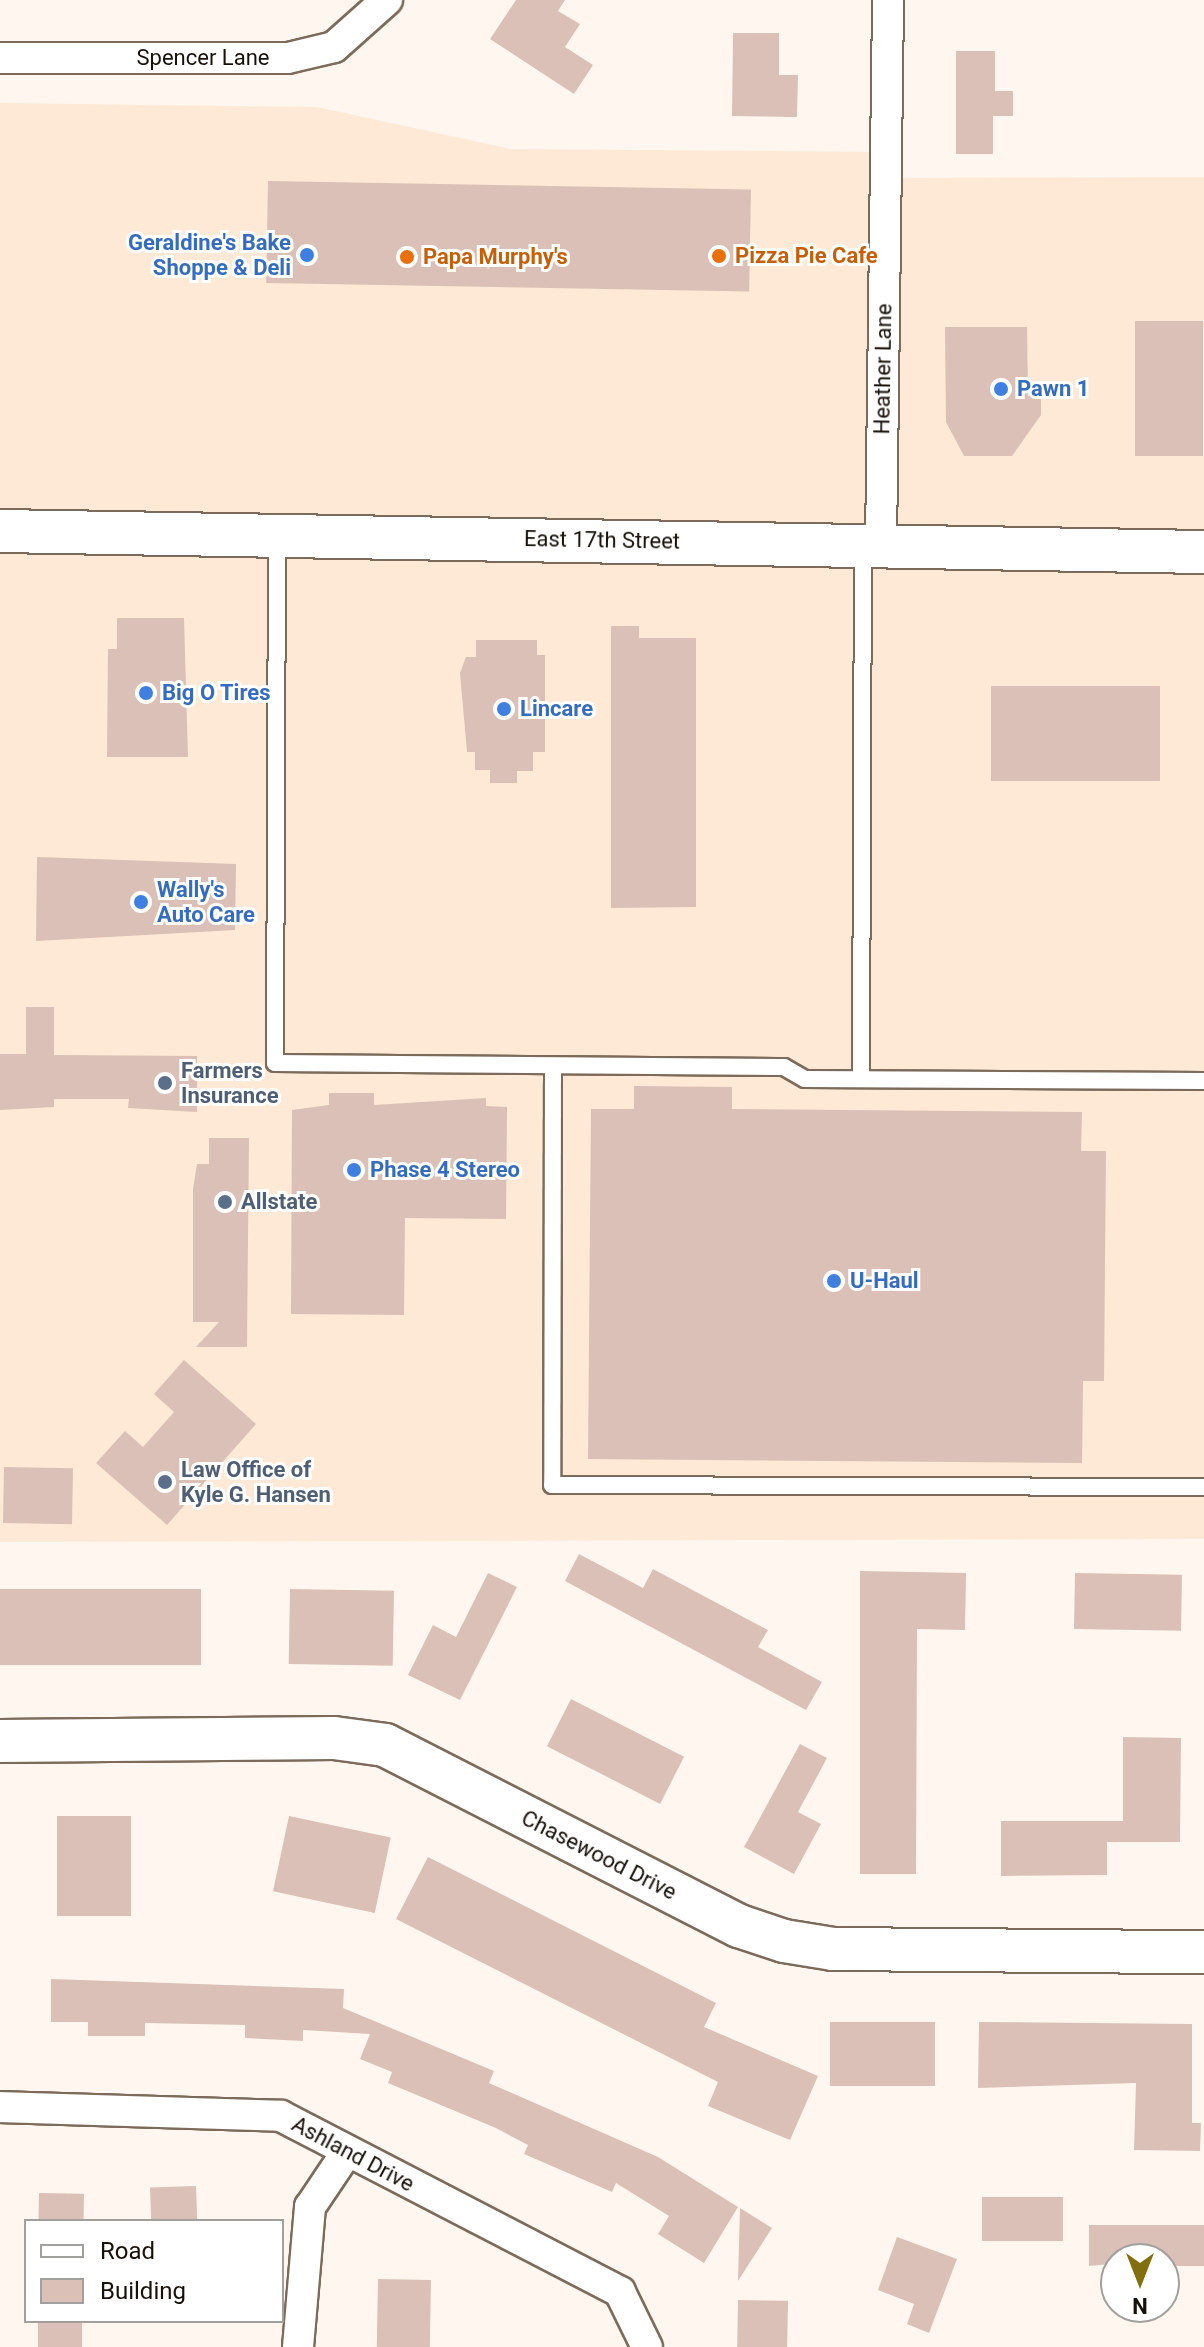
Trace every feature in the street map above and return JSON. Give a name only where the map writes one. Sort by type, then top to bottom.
[{"type":"street","name":"Spencer Lane","points":[[0,58],[288,58],[334,47],[387,0]]},
{"type":"street","name":"Heather Lane","points":[[872,545],[888,0]]},
{"type":"street","name":"East 17th Street","points":[[0,531],[1204,552]]},
{"type":"street","name":"Chasewood Drive","points":[[0,1741],[334,1738],[385,1745],[739,1926],[784,1941],[833,1949],[1204,1952]]},
{"type":"street","name":"Ashland Drive","points":[[0,2107],[50,2113],[239,2111],[281,2116],[620,2292],[647,2347]]},
{"type":"street","points":[[298,2347],[310,2207],[347,2152]]},
{"type":"lane","points":[[277,534],[275,1063],[784,1067],[805,1079],[1204,1081]]},
{"type":"lane","points":[[861,1079],[872,545]]},
{"type":"lane","points":[[553,1066],[552,1485],[1204,1487]]},
{"type":"shaded area","points":[[0,103],[317,107],[511,149],[886,152],[886,178],[1204,177],[1204,1539],[0,1542]]},
{"type":"building","points":[[516,0],[565,0],[558,11],[580,24],[565,47],[593,65],[574,94],[490,39]]},
{"type":"building","points":[[733,33],[779,33],[779,75],[798,75],[797,117],[732,116]]},
{"type":"building","points":[[956,51],[995,51],[995,91],[1013,91],[1013,116],[993,116],[993,154],[956,154]]},
{"type":"building","points":[[268,181],[751,189],[749,291],[266,283]]},
{"type":"building","points":[[1135,321],[1203,321],[1203,456],[1135,456]]},
{"type":"building","points":[[945,327],[1027,327],[1028,396],[1041,396],[1041,415],[1012,456],[964,456],[946,422]]},
{"type":"building","points":[[117,618],[184,618],[188,757],[107,757],[108,649],[117,649]]},
{"type":"building","points":[[611,626],[639,626],[639,638],[696,638],[696,907],[611,908]]},
{"type":"building","points":[[476,640],[537,640],[537,655],[545,655],[545,752],[533,752],[533,771],[517,771],[517,783],[490,783],[490,770],[475,770],[475,752],[467,752],[460,673],[466,657],[476,657]]},
{"type":"building","points":[[991,686],[1160,686],[1160,781],[991,781]]},
{"type":"building","points":[[37,857],[236,864],[235,930],[36,941]]},
{"type":"building","points":[[26,1007],[54,1007],[54,1055],[197,1056],[197,1112],[128,1108],[129,1099],[54,1099],[54,1107],[0,1110],[0,1054],[26,1054]]},
{"type":"building","points":[[634,1086],[732,1087],[732,1109],[1082,1112],[1081,1151],[1106,1151],[1104,1381],[1083,1381],[1082,1463],[588,1459],[591,1109],[634,1109]]},
{"type":"building","points":[[329,1093],[374,1093],[374,1105],[486,1098],[486,1106],[507,1107],[506,1219],[405,1218],[404,1315],[291,1314],[292,1110],[329,1105]]},
{"type":"building","points":[[209,1138],[249,1138],[247,1347],[196,1347],[219,1322],[193,1322],[193,1189],[197,1164],[209,1164]]},
{"type":"building","points":[[184,1360],[256,1424],[167,1525],[96,1463],[125,1431],[143,1447],[174,1412],[154,1394]]},
{"type":"building","points":[[4,1467],[73,1468],[72,1524],[3,1523]]},
{"type":"building","points":[[579,1554],[643,1588],[653,1569],[768,1630],[758,1647],[822,1682],[806,1710],[565,1581]]},
{"type":"building","points":[[860,1571],[966,1573],[965,1630],[917,1629],[916,1874],[860,1874]]},
{"type":"building","points":[[488,1573],[517,1587],[460,1700],[408,1675],[433,1625],[456,1637]]},
{"type":"building","points":[[1075,1573],[1182,1575],[1181,1631],[1074,1629]]},
{"type":"building","points":[[0,1589],[201,1589],[201,1665],[0,1665]]},
{"type":"building","points":[[290,1589],[394,1591],[393,1666],[289,1664]]},
{"type":"building","points":[[571,1699],[684,1757],[660,1804],[547,1746]]},
{"type":"building","points":[[1123,1737],[1181,1738],[1180,1842],[1107,1842],[1107,1875],[1001,1876],[1001,1821],[1123,1821]]},
{"type":"building","points":[[800,1744],[827,1758],[798,1812],[821,1824],[794,1874],[744,1847]]},
{"type":"building","points":[[57,1816],[131,1816],[131,1916],[57,1916]]},
{"type":"building","points":[[289,1816],[391,1838],[375,1913],[273,1891]]},
{"type":"building","points":[[428,1857],[716,2003],[704,2027],[818,2076],[790,2140],[708,2106],[718,2082],[396,1919]]},
{"type":"building","points":[[51,1979],[344,1989],[343,2008],[494,2071],[489,2083],[658,2157],[738,2207],[704,2263],[658,2234],[669,2216],[616,2183],[612,2192],[524,2154],[528,2145],[496,2128],[388,2083],[392,2072],[360,2059],[370,2034],[303,2030],[303,2041],[245,2038],[245,2025],[145,2023],[145,2036],[88,2036],[88,2022],[51,2022]]},
{"type":"building","points":[[830,2022],[935,2022],[935,2086],[830,2086]]},
{"type":"building","points":[[979,2022],[1192,2024],[1192,2123],[1201,2123],[1200,2151],[1134,2150],[1136,2083],[978,2088]]},
{"type":"building","points":[[196,2186],[197,2219],[151,2219],[150,2188]]},
{"type":"building","points":[[39,2193],[84,2194],[84,2219],[39,2219]]},
{"type":"building","points":[[982,2197],[1063,2197],[1063,2241],[982,2241]]},
{"type":"building","points":[[740,2208],[772,2228],[738,2281]]},
{"type":"building","points":[[1089,2225],[1204,2225],[1204,2266],[1180,2266],[1180,2243],[1100,2243],[1100,2265],[1089,2266]]},
{"type":"building","points":[[897,2237],[957,2259],[929,2333],[907,2324],[914,2304],[878,2290]]},
{"type":"building","points":[[378,2279],[431,2280],[430,2347],[377,2347]]},
{"type":"building","points":[[738,2300],[788,2301],[787,2347],[737,2347]]},
{"type":"building","points":[[38,2323],[82,2323],[82,2347],[38,2347]]},
{"type":"place","name":"Geraldine's Bake Shoppe & Deli","points":[[307,255]]},
{"type":"place","name":"Pizza Pie Cafe","points":[[719,256]]},
{"type":"place","name":"Papa Murphy's","points":[[407,257]]},
{"type":"place","name":"Pawn 1","points":[[1001,389]]},
{"type":"place","name":"Big O Tires","points":[[146,693]]},
{"type":"place","name":"Lincare","points":[[504,709]]},
{"type":"place","name":"Wally's Auto Care","points":[[141,902]]},
{"type":"place","name":"Farmers Insurance","points":[[165,1083]]},
{"type":"place","name":"Phase 4 Stereo","points":[[354,1170]]},
{"type":"place","name":"Allstate","points":[[225,1202]]},
{"type":"place","name":"U-Haul","points":[[834,1281]]},
{"type":"place","name":"Law Office of Kyle G. Hansen","points":[[165,1482]]}]
